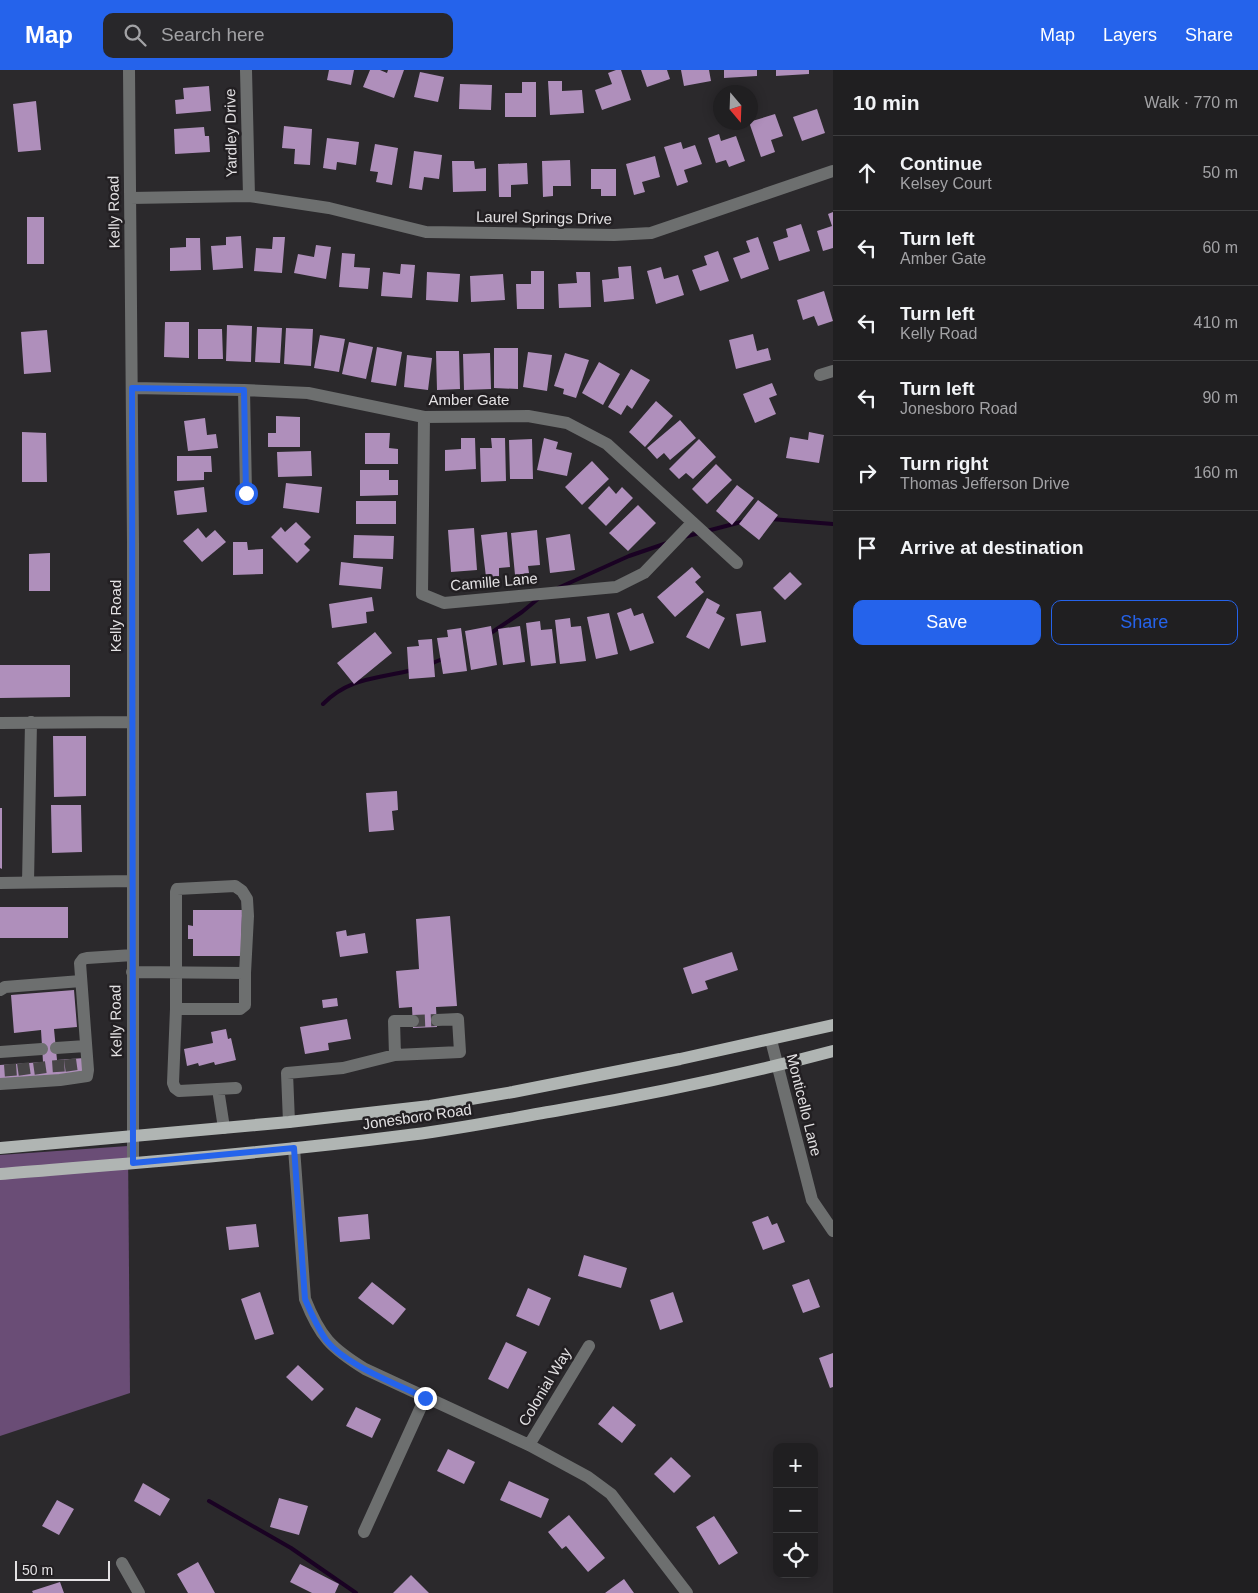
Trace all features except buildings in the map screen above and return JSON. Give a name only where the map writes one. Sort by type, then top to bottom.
[{"type":"main road","name":"Jonesboro Road","points":[[0,1148],[289,1122],[430,1106],[513,1092],[771,1040],[833,1025]]},
{"type":"main road","name":"Jonesboro Road","points":[[0,1174],[294,1148],[467,1127],[640,1096],[777,1066],[833,1051]]},
{"type":"street","name":"Kelly Road","points":[[129,70],[132,388],[133,1163]]},
{"type":"street","name":"Yardley Drive","points":[[246,70],[248,196]]},
{"type":"street","name":"Laurel Springs Drive","points":[[130,198],[248,196],[329,208],[426,232],[614,235],[658,231],[833,171]]},
{"type":"street","points":[[820,375],[833,371]]},
{"type":"street","name":"Amber Gate","points":[[132,388],[308,393],[424,418],[528,416],[567,423],[607,444],[737,563]]},
{"type":"street","points":[[244,390],[246,493]]},
{"type":"street","name":"Camille Lane","points":[[424,418],[422,594],[429,597],[444,602],[616,587],[644,573],[692,523]]},
{"type":"street","points":[[28,883],[31,722]]},
{"type":"street","points":[[0,723],[131,722]]},
{"type":"street","points":[[0,883],[132,881]]},
{"type":"street","points":[[176,1009],[240,1009],[245,1005],[247,898],[235,886],[177,889],[176,892],[176,1009],[173,1083],[179,1092],[236,1088]]},
{"type":"street","points":[[8,1082],[87,1076],[80,963],[83,959],[132,955]]},
{"type":"street","points":[[132,972],[245,973]]},
{"type":"street","points":[[0,990],[5,987],[81,981]]},
{"type":"street","points":[[289,1122],[287,1073],[342,1068],[395,1055],[460,1052],[458,1019],[437,1020]]},
{"type":"street","points":[[395,1055],[394,1021],[413,1021]]},
{"type":"street","name":"Monticello Lane","points":[[771,1040],[812,1200],[833,1231]]},
{"type":"street","points":[[62,1053],[86,1046]]},
{"type":"street","points":[[4,1051],[23,1057],[40,1053]]},
{"type":"street","points":[[4,1051],[10,1064]]},
{"type":"street","points":[[218,1089],[224,1128]]},
{"type":"street","points":[[294,1148],[305,1299],[312,1316],[327,1341],[341,1354],[365,1369],[529,1445],[588,1477],[611,1494],[687,1593]]},
{"type":"street","name":"Colonial Way","points":[[529,1445],[589,1346]]},
{"type":"street","points":[[364,1532],[425,1398]]},
{"type":"street","points":[[122,1562],[139,1593]]},
{"type":"shaded area","points":[[128,1146],[130,1393],[0,1436],[0,1155]]},
{"type":"waterway","points":[[771,519],[833,524]]},
{"type":"waterway","points":[[684,537],[745,521]]},
{"type":"waterway","points":[[558,588],[629,556],[667,543]]},
{"type":"waterway","points":[[488,635],[539,598]]},
{"type":"waterway","points":[[430,664],[445,658]]},
{"type":"waterway","points":[[323,704],[343,689],[364,680],[412,670]]},
{"type":"waterway","points":[[209,1501],[291,1548],[356,1593]]},
{"type":"tunnel","points":[[413,1021],[437,1020]]},
{"type":"tunnel","points":[[70,1059],[72,1074]]},
{"type":"tunnel","points":[[58,1060],[59,1075]]},
{"type":"tunnel","points":[[39,1062],[41,1076]]},
{"type":"tunnel","points":[[23,1063],[25,1077]]},
{"type":"tunnel","points":[[10,1064],[11,1078]]},
{"type":"route","points":[[246,493],[244,390],[132,388],[133,1163],[294,1148],[305,1299],[312,1316],[327,1341],[341,1354],[365,1369],[425,1398]]}]
